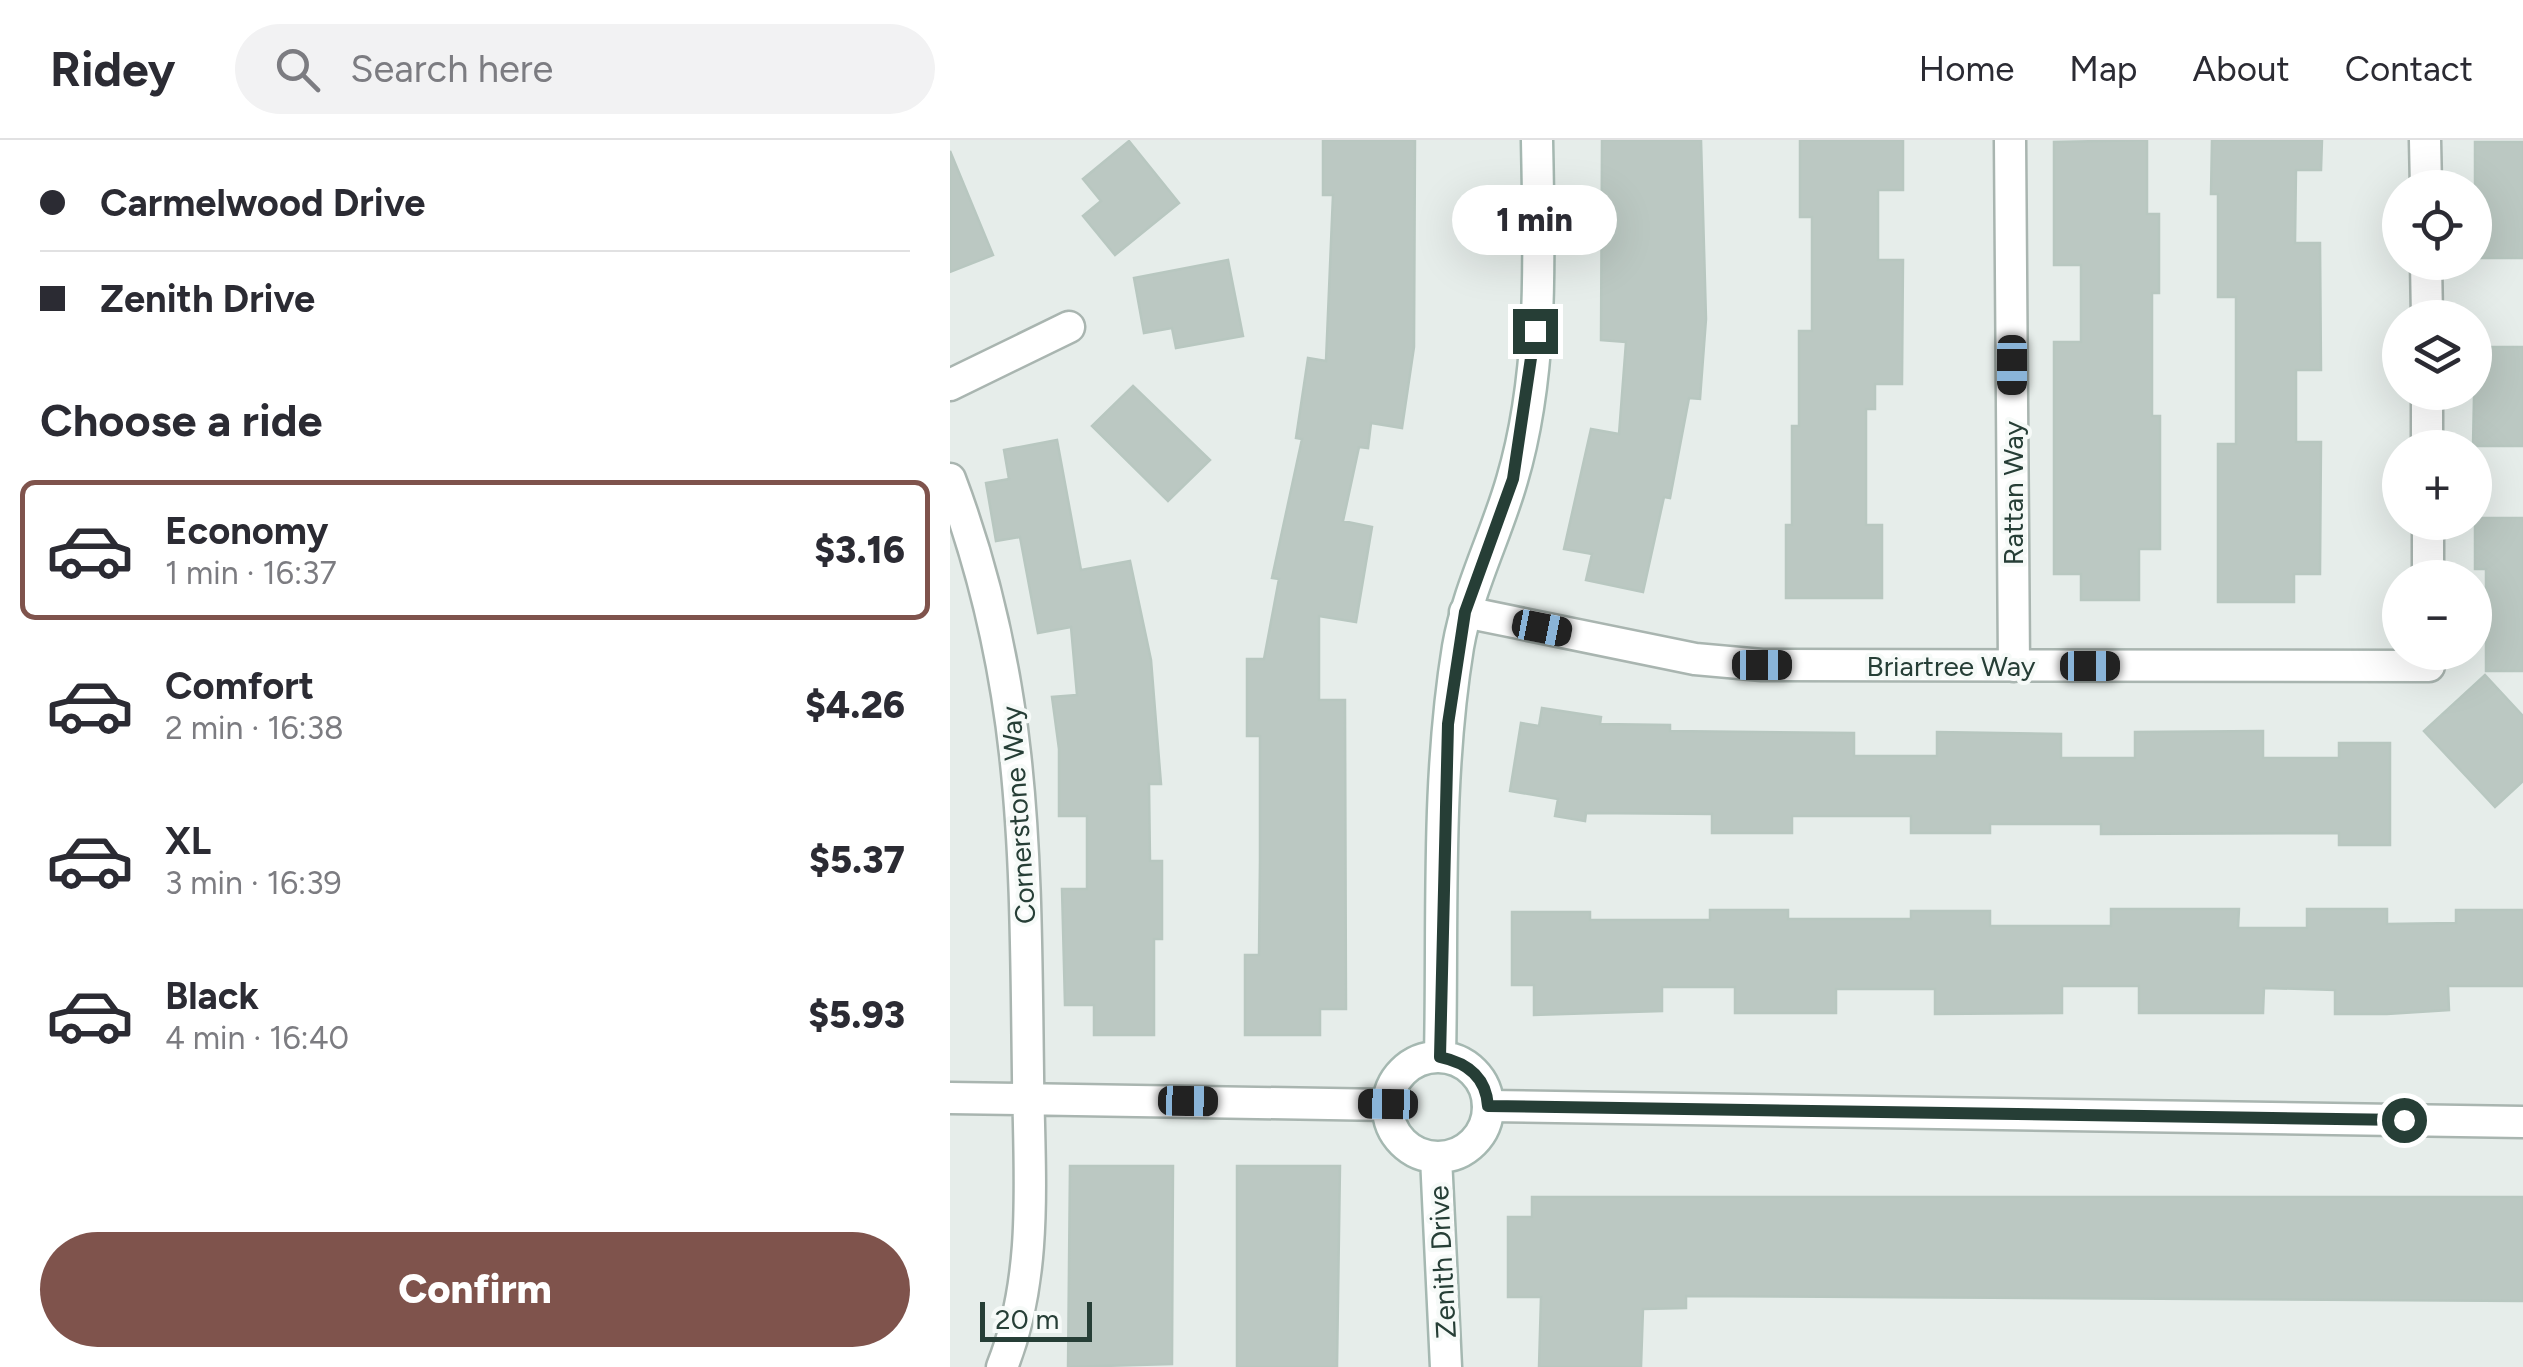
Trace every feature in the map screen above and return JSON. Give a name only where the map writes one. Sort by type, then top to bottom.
[{"type":"street","points":[[1440,1057],[1448,724],[1465,612],[1513,479],[1527,405],[1536,314],[1537,140]]},
{"type":"street","name":"Rattan Way","points":[[2010,140],[2014,666]]},
{"type":"street","points":[[2425,140],[2426,170]]},
{"type":"street","points":[[950,385],[1069,327]]},
{"type":"street","name":"Cornerstone Way","points":[[950,479],[1000,638],[1013,711],[1024,822],[1028,1279],[1002,1367]]},
{"type":"street","name":"Briartree Way","points":[[1465,612],[1695,660],[1762,665],[2382,666]]},
{"type":"street","points":[[1440,1057],[1472,1069],[1483,1083],[1488,1106],[1481,1134],[1469,1146],[1436,1157],[1421,1154],[1396,1135],[1388,1104],[1390,1090],[1410,1065],[1440,1057]]},
{"type":"street","points":[[950,1098],[1388,1104]]},
{"type":"street","points":[[1488,1106],[2523,1122]]},
{"type":"street","name":"Zenith Drive","points":[[1436,1157],[1446,1367]]},
{"type":"building","points":[[1323,140],[1415,140],[1414,347],[1402,428],[1371,423],[1368,448],[1359,447],[1343,521],[1372,527],[1356,622],[1319,616],[1319,700],[1345,700],[1346,1009],[1320,1009],[1320,1035],[1245,1035],[1245,955],[1259,955],[1260,860],[1260,736],[1247,736],[1247,659],[1264,659],[1279,579],[1272,578],[1302,439],[1296,438],[1308,358],[1326,361],[1333,195],[1323,195]]},
{"type":"building","points":[[1602,140],[1701,140],[1706,319],[1700,399],[1689,398],[1670,498],[1664,497],[1643,592],[1586,580],[1592,554],[1564,549],[1591,429],[1619,434],[1626,342],[1601,340]]},
{"type":"building","points":[[1800,140],[1903,140],[1903,190],[1878,190],[1878,260],[1903,260],[1902,384],[1875,384],[1875,409],[1866,409],[1866,525],[1882,525],[1882,598],[1786,598],[1786,525],[1792,525],[1792,426],[1799,426],[1799,331],[1812,331],[1812,217],[1800,217]]},
{"type":"building","points":[[2147,140],[2147,214],[2159,214],[2159,293],[2152,293],[2152,416],[2160,416],[2160,549],[2139,549],[2139,600],[2081,600],[2081,574],[2054,574],[2054,342],[2081,342],[2081,265],[2054,265],[2054,142]]},
{"type":"building","points":[[2212,140],[2322,140],[2321,170],[2296,170],[2295,243],[2320,243],[2321,370],[2296,370],[2296,442],[2321,442],[2320,574],[2294,574],[2294,602],[2218,602],[2218,444],[2236,444],[2236,297],[2218,297],[2218,194],[2211,194]]},
{"type":"building","points":[[1129,141],[1179,203],[1115,255],[1083,216],[1101,201],[1083,179]]},
{"type":"building","points":[[2475,142],[2523,142],[2523,258],[2492,258],[2492,170],[2475,170]]},
{"type":"building","points":[[950,151],[993,255],[950,272]]},
{"type":"building","points":[[1228,260],[1243,336],[1176,348],[1172,328],[1144,333],[1134,278]]},
{"type":"building","points":[[2492,347],[2523,347],[2523,446],[2492,446],[2492,430],[2473,430],[2474,410],[2492,410]]},
{"type":"building","points":[[1133,386],[1210,460],[1168,501],[1092,426]]},
{"type":"building","points":[[1057,440],[1081,570],[1130,561],[1151,660],[1161,784],[1149,784],[1150,861],[1162,861],[1162,939],[1154,939],[1154,1035],[1094,1035],[1094,1005],[1065,1005],[1062,889],[1087,889],[1087,816],[1059,816],[1059,749],[1052,697],[1077,695],[1071,627],[1038,633],[1020,537],[996,541],[986,483],[1009,479],[1004,450]]},
{"type":"building","points":[[2492,518],[2523,518],[2523,671],[2486,671],[2492,670],[2492,560],[2475,560],[2475,540],[2492,540]]},
{"type":"building","points":[[2485,675],[2523,716],[2523,781],[2495,807],[2424,731]]},
{"type":"building","points":[[1542,708],[1601,717],[1600,724],[1670,725],[1670,731],[1854,733],[1854,756],[1937,756],[1937,732],[2061,734],[2061,758],[2135,758],[2135,732],[2263,731],[2263,758],[2339,758],[2339,743],[2390,743],[2390,845],[2339,845],[2339,833],[2101,834],[2101,824],[1990,824],[1990,833],[1911,833],[1911,816],[1792,816],[1792,833],[1712,833],[1712,814],[1586,813],[1585,821],[1555,816],[1558,799],[1510,791],[1521,723],[1539,726]]},
{"type":"building","points":[[2111,909],[2239,909],[2238,928],[2307,928],[2307,909],[2387,909],[2387,924],[2456,923],[2456,910],[2523,910],[2523,986],[2448,986],[2449,1010],[2387,1014],[2335,1014],[2335,990],[2264,988],[2263,1013],[2139,1013],[2139,986],[2062,986],[2062,1013],[1935,1014],[1935,989],[1836,989],[1836,1013],[1735,1013],[1735,987],[1662,987],[1662,1011],[1534,1015],[1534,985],[1512,985],[1512,912],[1590,912],[1590,920],[1710,920],[1710,910],[1788,910],[1788,919],[1911,919],[1911,911],[1990,911],[1990,926],[2111,926]]},
{"type":"building","points":[[1070,1166],[1173,1166],[1172,1364],[1068,1367]]},
{"type":"building","points":[[1237,1166],[1340,1166],[1337,1367],[1237,1367]]},
{"type":"building","points":[[1532,1197],[2523,1197],[2523,1301],[1686,1296],[1686,1308],[1643,1309],[1641,1367],[1539,1367],[1541,1297],[1508,1297],[1508,1217],[1532,1217]]},
{"type":"route","points":[[1535,331],[1513,479],[1465,612],[1448,724],[1440,1057],[1457,1060],[1472,1069],[1483,1083],[1488,1106],[2404,1120]]}]
